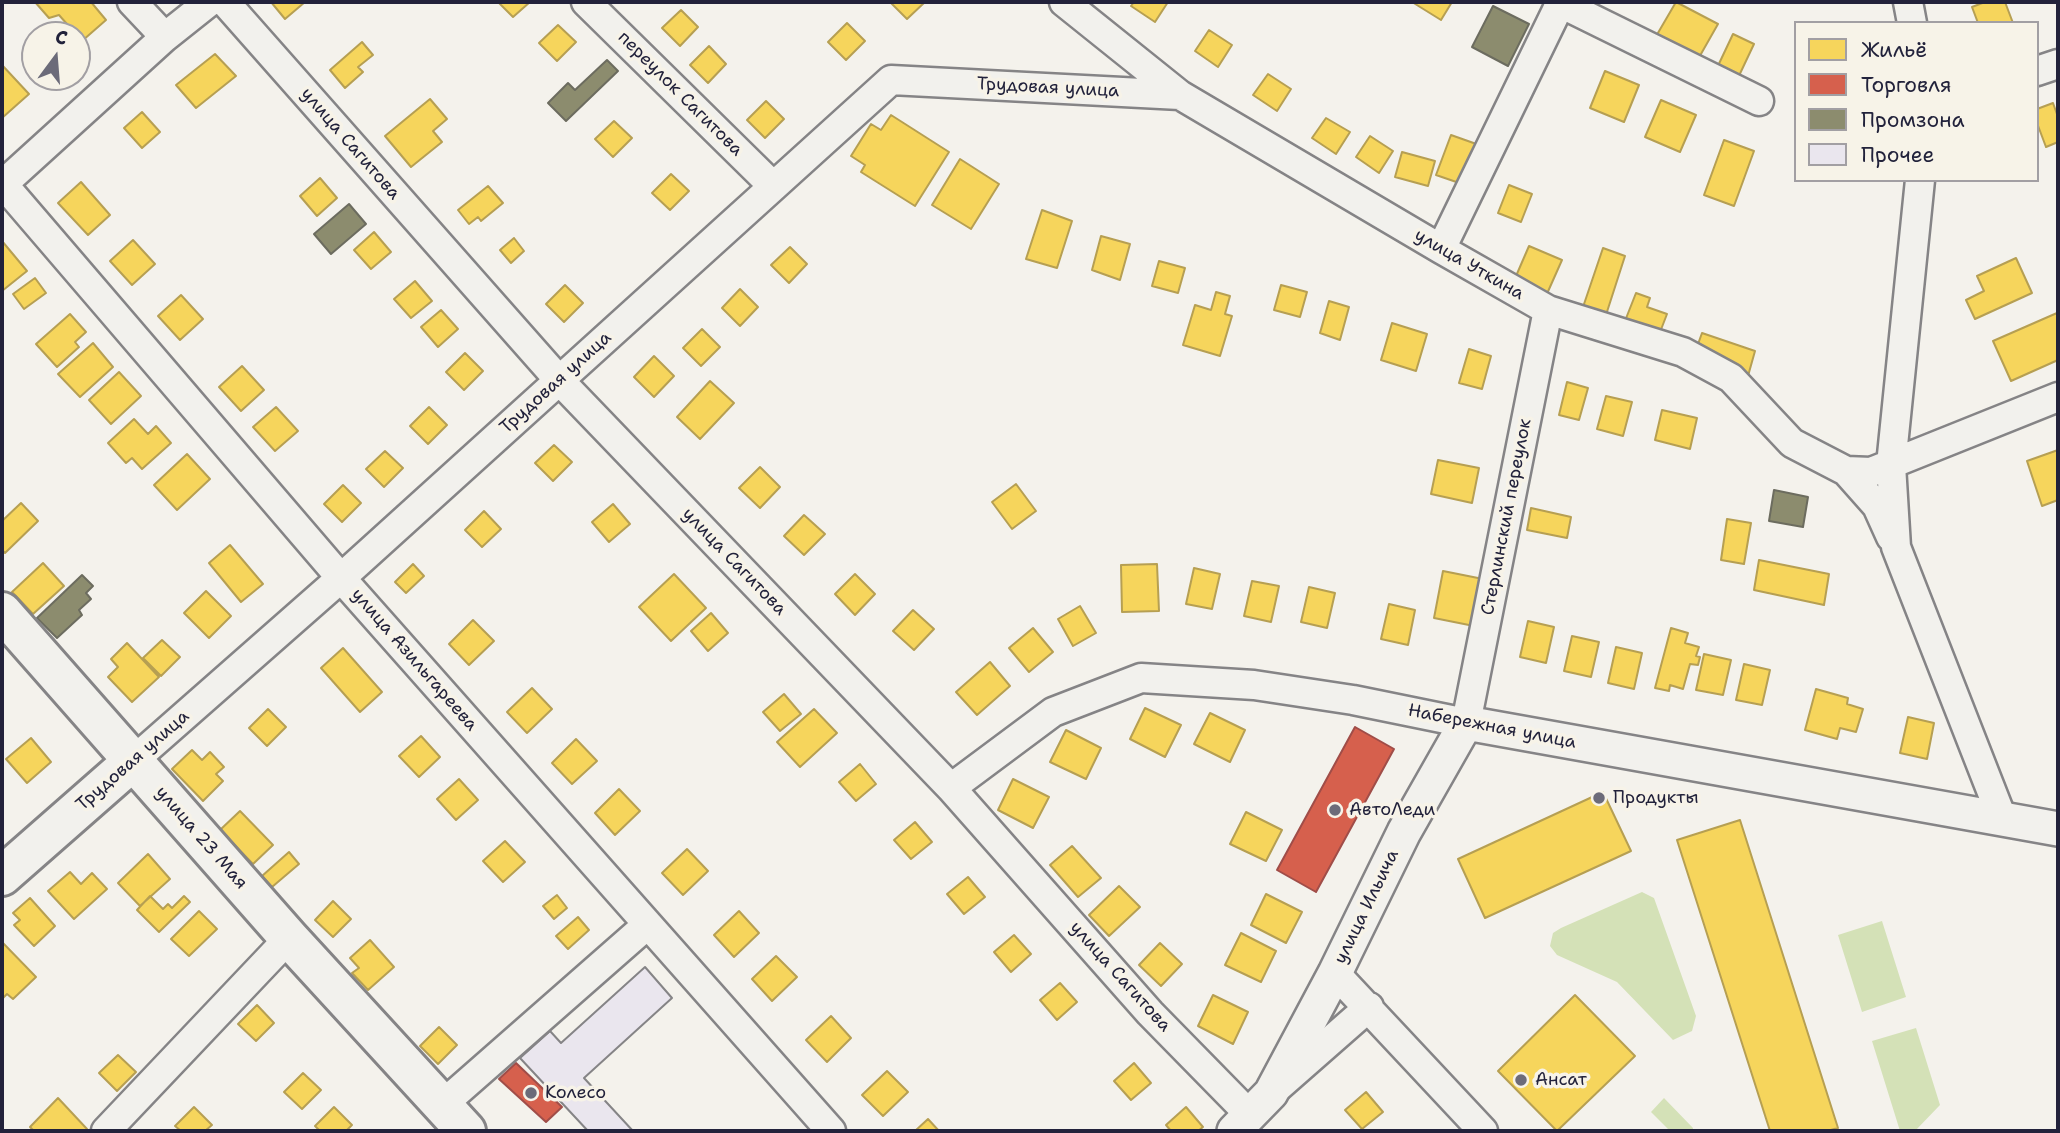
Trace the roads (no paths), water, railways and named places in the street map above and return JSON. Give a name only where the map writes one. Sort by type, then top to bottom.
[{"type":"main road","name":"улица 23 Мая","points":[[2,612],[289,938],[454,1118]]},
{"type":"main road","name":"Трудовая улица","points":[[2,876],[133,761]]},
{"type":"street","points":[[132,2],[165,37]]},
{"type":"street","points":[[3,185],[165,37],[209,2]]},
{"type":"street","name":"улица Сагитова","points":[[225,2],[559,380],[951,788],[1150,1013],[1252,1113]]},
{"type":"street","name":"переулок Сагитова","points":[[586,2],[774,186]]},
{"type":"street","name":"улица Уткина","points":[[1064,2],[1180,95],[1548,310],[1682,352],[1731,378],[1792,443],[1846,471]]},
{"type":"street","points":[[1441,249],[1560,2],[1759,101]]},
{"type":"street","points":[[1908,2],[1912,21]]},
{"type":"street","points":[[2039,70],[2058,64]]},
{"type":"street","name":"Трудовая улица","points":[[133,761],[341,578],[891,80],[1180,95]]},
{"type":"street","points":[[1896,547],[1891,465],[1920,182]]},
{"type":"street","name":"улица Азильгареева","points":[[3,185],[341,578],[831,1131]]},
{"type":"street","name":"Стерлинский переулок","points":[[1466,723],[1548,310]]},
{"type":"street","points":[[1846,471],[1871,472],[2058,397]]},
{"type":"street","points":[[1846,471],[1877,506],[1896,547],[2002,818]]},
{"type":"street","name":"Набережная улица","points":[[951,788],[1053,712],[1140,678],[1254,685],[1353,700],[1466,723],[2058,829]]},
{"type":"street","name":"улица Ильича","points":[[1252,1113],[1335,973],[1404,832],[1466,723]]},
{"type":"street","points":[[454,1118],[647,925]]},
{"type":"street","points":[[106,1131],[289,938]]},
{"type":"street","points":[[1335,973],[1483,1131]]},
{"type":"street","points":[[1252,1113],[1369,1007]]},
{"type":"place","name":"Продукты","points":[[1599,798]]},
{"type":"place","name":"АвтоЛеди","points":[[1335,810]]},
{"type":"place","name":"Ансат","points":[[1521,1080]]},
{"type":"place","name":"Колесо","points":[[531,1093]]}]
